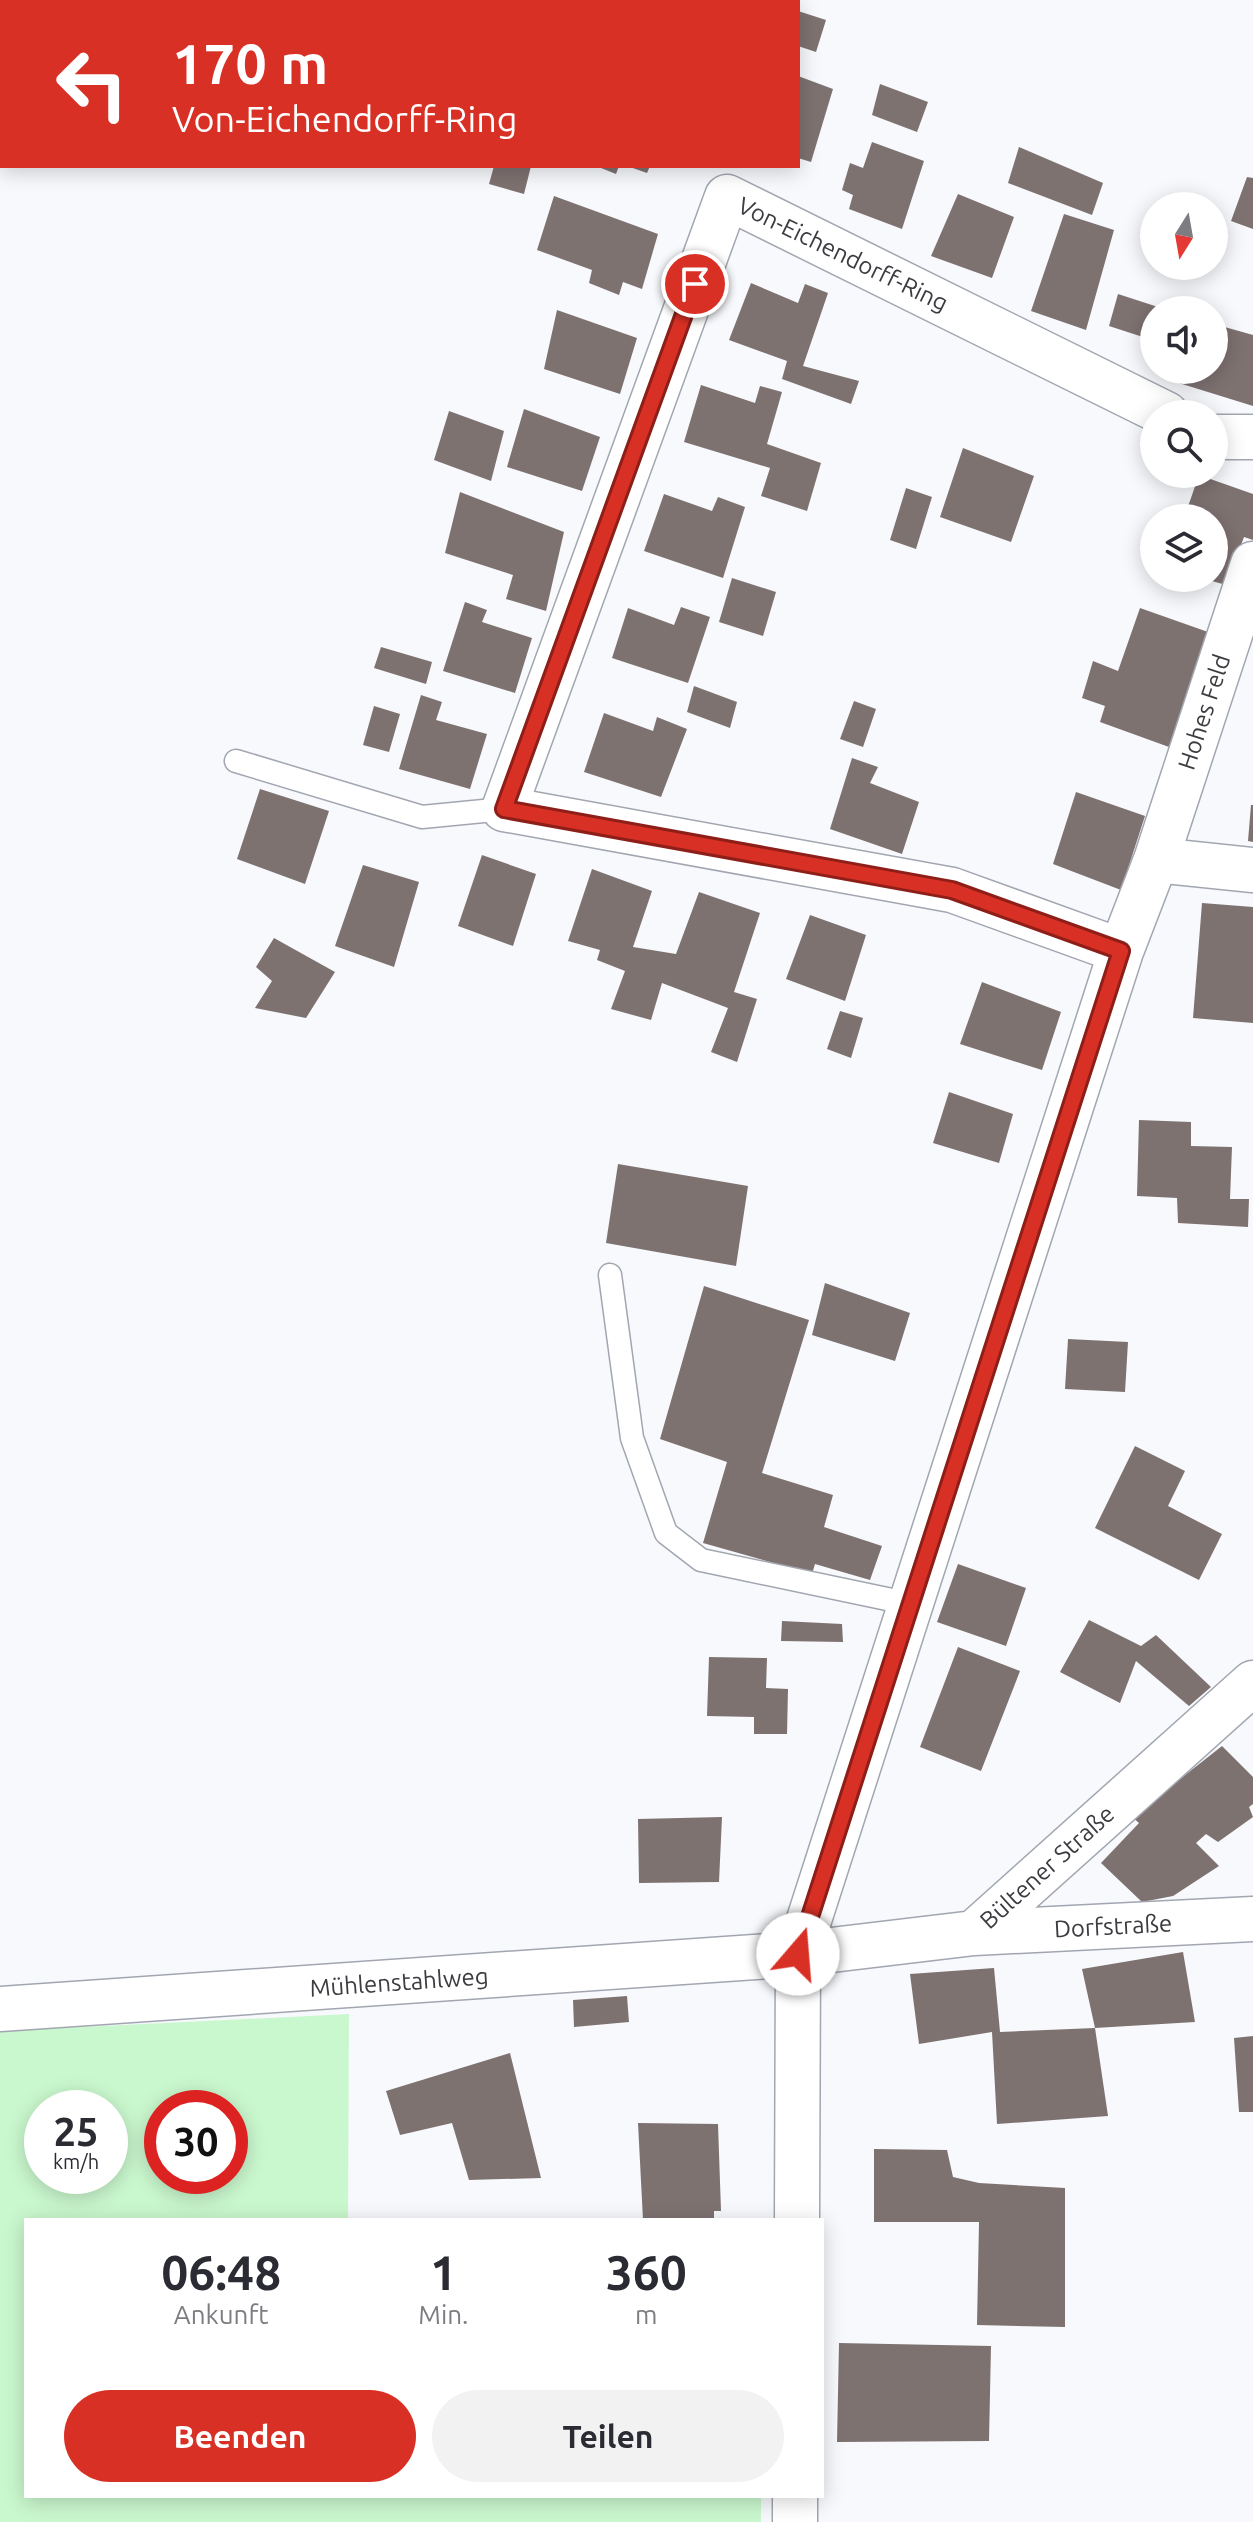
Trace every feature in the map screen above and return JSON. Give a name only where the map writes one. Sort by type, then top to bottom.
[{"type":"street","name":"Von-Eichendorff-Ring","points":[[504,809],[727,197],[1140,401]]},
{"type":"street","points":[[1228,437],[1253,437]]},
{"type":"street","name":"Hohes Feld","points":[[797,2218],[798,1954],[1121,951],[1156,860],[1253,564]]},
{"type":"street","points":[[504,809],[952,890],[1121,951]]},
{"type":"street","points":[[1156,860],[1253,870]]},
{"type":"street","name":"Bültener Straße","points":[[798,1954],[974,1933],[1253,1683]]},
{"type":"street","name":"Dorfstraße","points":[[974,1933],[1253,1919]]},
{"type":"street","name":"Mühlenstahlweg","points":[[0,2009],[798,1954]]},
{"type":"street","points":[[795,2498],[795,2522]]},
{"type":"lane","points":[[236,761],[422,817],[504,809]]},
{"type":"lane","points":[[610,1275],[632,1438],[666,1533],[701,1560],[911,1604]]},
{"type":"green space","points":[[349,2014],[348,2218],[24,2218],[24,2498],[761,2498],[761,2522],[0,2522],[0,2031]]},
{"type":"building","points":[[800,12],[826,20],[816,52],[800,47]]},
{"type":"building","points":[[800,77],[833,89],[811,162],[800,159]]},
{"type":"building","points":[[880,84],[928,102],[917,132],[872,115]]},
{"type":"building","points":[[872,142],[924,161],[902,229],[849,209],[853,195],[842,190],[850,163],[863,168]]},
{"type":"building","points":[[1019,147],[1103,183],[1092,215],[1008,183]]},
{"type":"building","points":[[493,168],[530,168],[524,194],[489,184]]},
{"type":"building","points":[[601,168],[618,168],[616,174]]},
{"type":"building","points":[[633,168],[649,168],[647,173]]},
{"type":"building","points":[[1247,177],[1253,178],[1253,229],[1231,221]]},
{"type":"building","points":[[958,194],[1014,217],[992,278],[931,256]]},
{"type":"building","points":[[554,196],[658,234],[642,289],[623,282],[619,295],[589,283],[592,270],[537,250]]},
{"type":"building","points":[[1064,214],[1114,230],[1086,330],[1031,311]]},
{"type":"building","points":[[751,283],[798,303],[805,284],[828,293],[803,366],[859,381],[851,404],[782,379],[787,361],[729,340]]},
{"type":"building","points":[[1118,294],[1140,301],[1140,336],[1109,326]]},
{"type":"building","points":[[557,310],[637,338],[620,394],[544,369]]},
{"type":"building","points":[[1228,328],[1253,335],[1253,406],[1182,384],[1228,384]]},
{"type":"building","points":[[701,385],[755,403],[760,386],[782,392],[767,444],[821,463],[807,511],[761,496],[770,468],[684,442]]},
{"type":"building","points":[[524,409],[600,437],[582,491],[507,467]]},
{"type":"building","points":[[449,411],[504,431],[491,481],[434,460]]},
{"type":"building","points":[[963,448],[1034,476],[1011,542],[940,517]]},
{"type":"building","points":[[1228,485],[1253,494],[1253,540],[1244,537],[1228,580],[1228,504],[1189,504],[1194,488],[1228,488]]},
{"type":"building","points":[[906,488],[932,497],[916,549],[890,540]]},
{"type":"building","points":[[460,492],[564,532],[546,611],[506,599],[513,575],[445,553]]},
{"type":"building","points":[[664,494],[712,511],[718,497],[745,507],[723,578],[644,551]]},
{"type":"building","points":[[732,578],[776,592],[763,636],[719,622]]},
{"type":"building","points":[[465,602],[487,610],[482,622],[532,638],[515,693],[443,671]]},
{"type":"building","points":[[681,607],[710,617],[688,683],[612,658],[628,608],[674,625]]},
{"type":"building","points":[[1140,608],[1208,632],[1169,747],[1100,722],[1105,706],[1082,698],[1093,661],[1118,671]]},
{"type":"building","points":[[381,647],[432,662],[426,684],[374,668]]},
{"type":"building","points":[[694,686],[737,702],[730,728],[687,712]]},
{"type":"building","points":[[421,695],[442,702],[436,720],[487,734],[470,789],[399,769]]},
{"type":"building","points":[[854,701],[876,709],[863,747],[840,739]]},
{"type":"building","points":[[374,706],[400,714],[389,752],[363,745]]},
{"type":"building","points":[[604,713],[653,731],[657,717],[687,729],[661,797],[584,772]]},
{"type":"building","points":[[852,758],[878,767],[870,783],[919,802],[902,854],[830,829]]},
{"type":"building","points":[[260,789],[329,811],[305,884],[237,859]]},
{"type":"building","points":[[1076,792],[1145,816],[1121,890],[1053,864]]},
{"type":"building","points":[[1253,805],[1253,842],[1248,841]]},
{"type":"building","points":[[482,855],[536,874],[513,946],[458,926]]},
{"type":"building","points":[[363,865],[419,882],[394,967],[335,946]]},
{"type":"building","points":[[592,869],[652,891],[633,947],[676,954],[699,892],[760,913],[734,992],[757,999],[737,1062],[711,1052],[728,1008],[662,983],[651,1020],[611,1009],[625,971],[597,960],[600,950],[568,941]]},
{"type":"building","points":[[1202,903],[1253,907],[1253,1023],[1193,1018]]},
{"type":"building","points":[[810,915],[866,935],[845,1001],[786,979]]},
{"type":"building","points":[[274,938],[335,972],[306,1018],[255,1008],[272,981],[256,967]]},
{"type":"building","points":[[982,982],[1061,1012],[1042,1070],[960,1044]]},
{"type":"building","points":[[840,1011],[863,1018],[851,1058],[827,1049]]},
{"type":"building","points":[[949,1092],[1013,1114],[999,1163],[933,1143]]},
{"type":"building","points":[[1139,1120],[1191,1122],[1191,1146],[1232,1147],[1230,1199],[1249,1199],[1248,1227],[1178,1223],[1177,1198],[1137,1196]]},
{"type":"building","points":[[618,1164],[748,1186],[736,1266],[606,1243]]},
{"type":"building","points":[[825,1283],[910,1313],[895,1361],[812,1335]]},
{"type":"building","points":[[704,1286],[809,1320],[762,1473],[833,1495],[824,1527],[882,1546],[870,1580],[815,1564],[812,1574],[703,1543],[727,1462],[660,1439]]},
{"type":"building","points":[[1068,1339],[1128,1342],[1125,1392],[1065,1389]]},
{"type":"building","points":[[1135,1446],[1185,1471],[1168,1506],[1222,1534],[1199,1580],[1095,1528]]},
{"type":"building","points":[[958,1564],[1026,1588],[1006,1646],[937,1622]]},
{"type":"building","points":[[1089,1620],[1141,1646],[1156,1635],[1211,1687],[1189,1706],[1136,1661],[1120,1703],[1060,1672]]},
{"type":"building","points":[[782,1621],[842,1624],[843,1642],[781,1641]]},
{"type":"building","points":[[958,1647],[1020,1671],[981,1771],[920,1747]]},
{"type":"building","points":[[709,1657],[767,1658],[766,1688],[788,1689],[787,1734],[754,1734],[754,1717],[707,1716]]},
{"type":"building","points":[[1222,1746],[1253,1777],[1253,1804],[1249,1807],[1253,1817],[1218,1842],[1206,1834],[1196,1843],[1219,1866],[1173,1896],[1142,1902],[1101,1863],[1139,1823],[1132,1817]]},
{"type":"building","points":[[722,1817],[719,1882],[639,1883],[638,1819]]},
{"type":"building","points":[[1183,1952],[1195,2022],[1095,2028],[1082,1969]]},
{"type":"building","points":[[994,1968],[1000,2032],[1095,2028],[1108,2116],[997,2124],[992,2032],[919,2044],[910,1974]]},
{"type":"building","points":[[627,1996],[629,2022],[574,2027],[573,2000]]},
{"type":"building","points":[[1253,2036],[1253,2112],[1239,2112],[1234,2038]]},
{"type":"building","points":[[510,2053],[541,2178],[469,2180],[452,2123],[400,2135],[386,2091]]},
{"type":"building","points":[[638,2123],[718,2124],[721,2211],[714,2211],[714,2218],[643,2218]]},
{"type":"building","points":[[874,2149],[947,2150],[953,2177],[979,2183],[1065,2188],[1065,2327],[977,2325],[979,2222],[874,2222]]},
{"type":"building","points":[[839,2343],[991,2346],[989,2441],[837,2442]]},
{"type":"route","points":[[695,284],[504,809],[952,890],[1121,951],[798,1954]]}]
